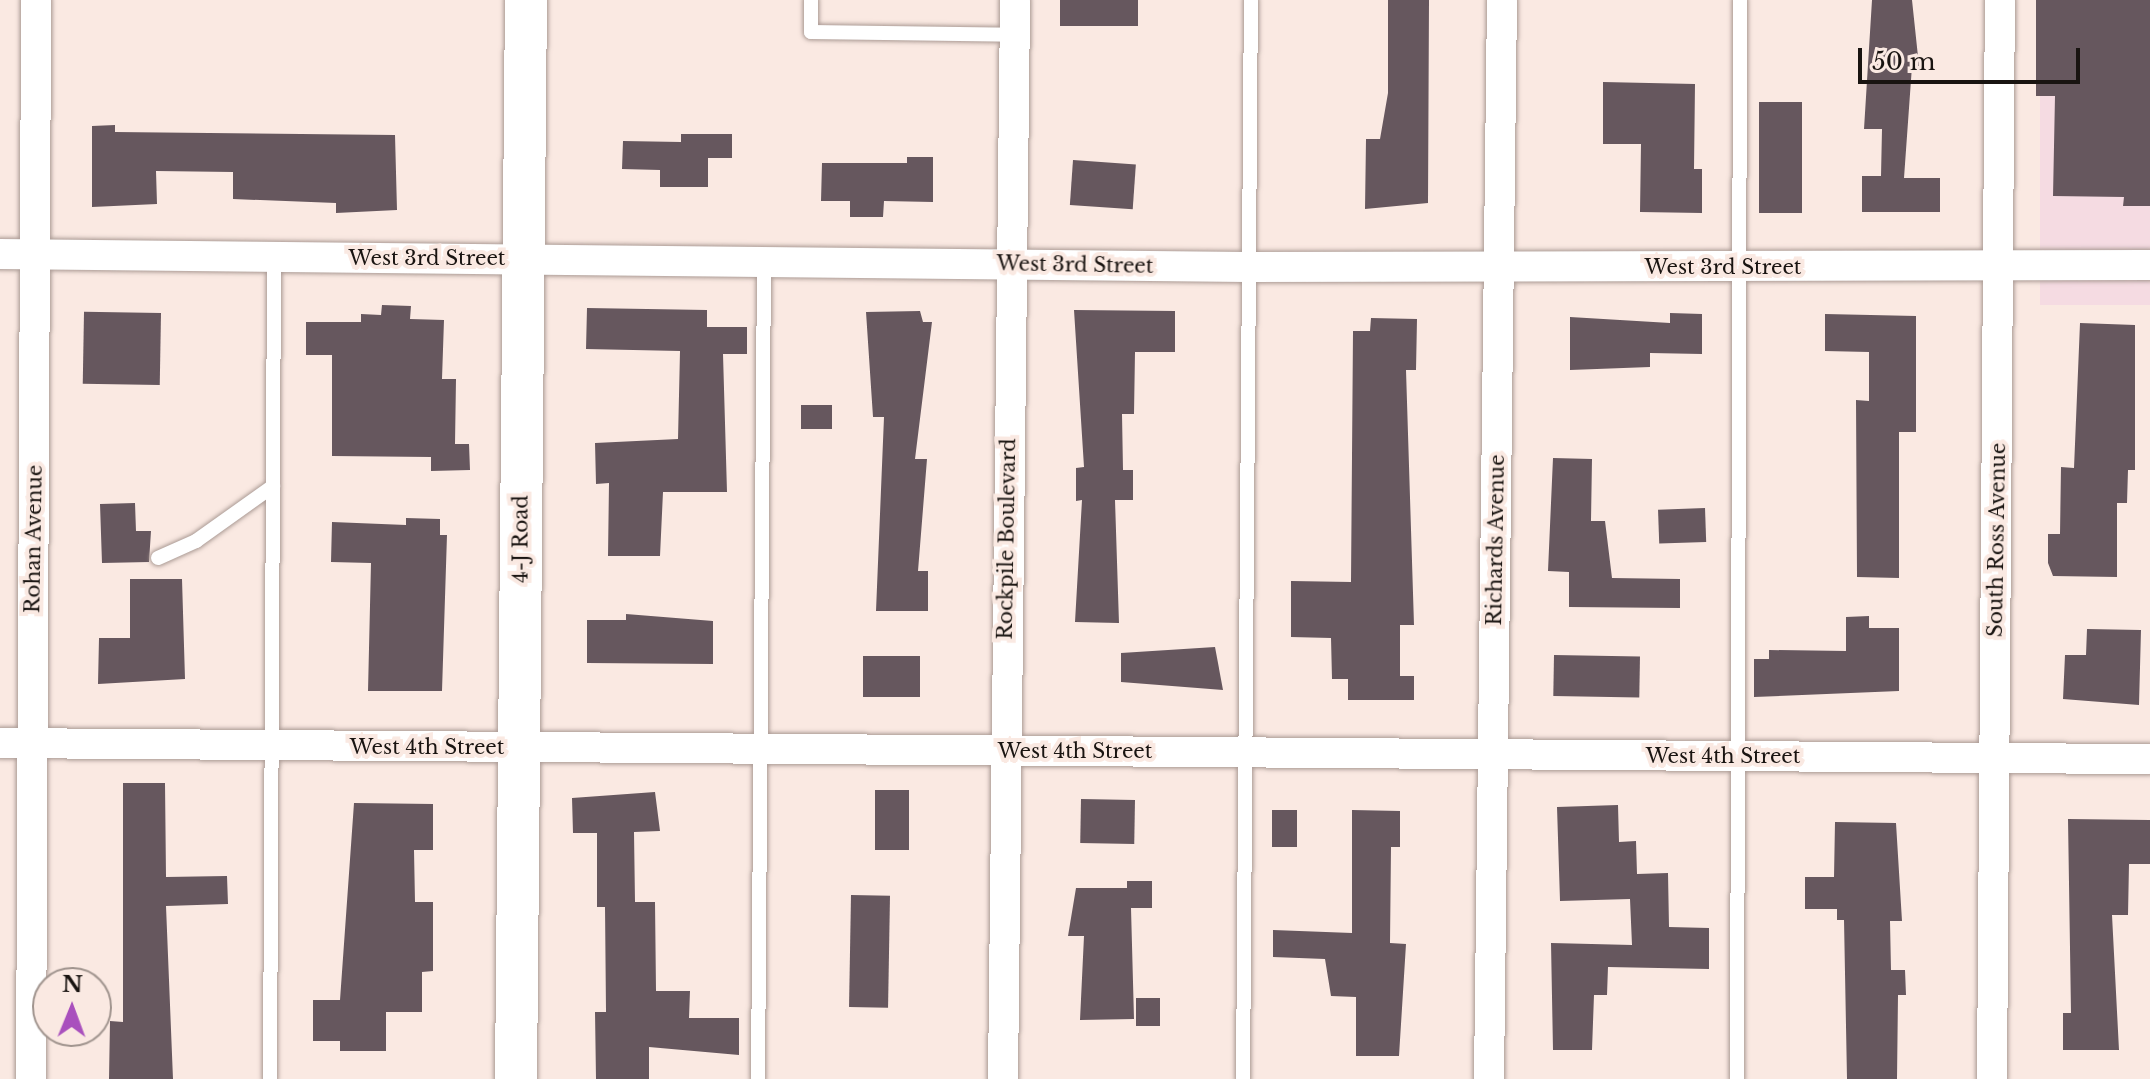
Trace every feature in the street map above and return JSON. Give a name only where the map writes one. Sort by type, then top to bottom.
[{"type":"main road","name":"4-J Road","points":[[516,1079],[521,258],[526,0]]},
{"type":"street","name":"Rohan Avenue","points":[[31,1079],[36,0]]},
{"type":"street","name":"Rockpile Boulevard","points":[[1003,1079],[1004,750],[1015,0]]},
{"type":"street","name":"Richards Avenue","points":[[1489,1079],[1502,0]]},
{"type":"street","name":"South Ross Avenue","points":[[1992,1079],[2000,0]]},
{"type":"street","name":"West 3rd Street","points":[[0,254],[1247,267],[1735,269],[2000,263],[2150,265]]},
{"type":"street","name":"West 4th Street","points":[[0,743],[2150,759]]},
{"type":"lane","points":[[811,0],[811,32],[1014,35]]},
{"type":"lane","points":[[1243,1079],[1251,0]]},
{"type":"lane","points":[[1737,1079],[1739,756],[1735,269],[1740,0]]},
{"type":"lane","points":[[270,1079],[274,257]]},
{"type":"lane","points":[[758,1079],[758,748],[764,262]]},
{"type":"lane","points":[[158,558],[196,541],[273,486]]},
{"type":"shaded area","points":[[2040,0],[2150,0],[2150,305],[2040,305]]},
{"type":"building","points":[[1060,0],[1138,0],[1138,26],[1060,26]]},
{"type":"building","points":[[1388,0],[1429,0],[1428,203],[1365,209],[1366,139],[1380,139],[1388,93]]},
{"type":"building","points":[[1872,0],[1912,0],[1919,66],[1912,66],[1904,178],[1940,178],[1940,212],[1862,212],[1862,176],[1881,176],[1882,129],[1864,129]]},
{"type":"building","points":[[2036,0],[2150,0],[2150,206],[2123,206],[2124,197],[2053,196],[2055,96],[2036,96]]},
{"type":"building","points":[[1603,82],[1695,84],[1694,169],[1702,169],[1702,213],[1640,212],[1641,144],[1603,144]]},
{"type":"building","points":[[1759,102],[1802,102],[1802,213],[1759,213]]},
{"type":"building","points":[[115,125],[115,132],[395,135],[397,210],[336,213],[336,203],[233,199],[233,172],[156,171],[157,204],[92,207],[92,126]]},
{"type":"building","points":[[681,134],[732,134],[732,158],[708,158],[708,187],[660,187],[660,170],[622,169],[623,141],[681,142]]},
{"type":"building","points":[[907,157],[933,157],[933,202],[884,201],[883,217],[850,217],[850,201],[821,201],[822,163],[907,163]]},
{"type":"building","points":[[1073,160],[1136,164],[1133,209],[1070,205]]},
{"type":"building","points":[[382,305],[411,306],[410,319],[444,320],[442,379],[456,379],[455,444],[469,444],[470,470],[431,471],[431,457],[332,456],[332,355],[306,355],[306,322],[361,322],[361,314],[381,315]]},
{"type":"building","points":[[587,308],[707,310],[707,327],[747,327],[747,354],[723,354],[727,492],[663,492],[660,556],[608,556],[609,483],[596,484],[595,443],[678,439],[680,351],[586,349]]},
{"type":"building","points":[[1074,310],[1175,311],[1175,352],[1135,352],[1134,414],[1122,414],[1123,470],[1133,470],[1133,500],[1115,500],[1119,623],[1075,622],[1082,500],[1076,501],[1076,468],[1084,467]]},
{"type":"building","points":[[920,311],[923,322],[932,322],[915,459],[927,459],[918,571],[928,571],[928,611],[876,611],[884,417],[873,417],[866,312]]},
{"type":"building","points":[[84,312],[161,313],[160,385],[83,384]]},
{"type":"building","points":[[1670,313],[1702,314],[1702,354],[1650,353],[1650,367],[1570,370],[1570,317],[1670,323]]},
{"type":"building","points":[[1825,314],[1916,316],[1916,432],[1899,432],[1899,578],[1857,577],[1856,400],[1869,401],[1869,352],[1825,351]]},
{"type":"building","points":[[1371,318],[1417,319],[1416,370],[1406,370],[1414,625],[1400,625],[1400,676],[1414,676],[1414,700],[1348,700],[1348,679],[1332,679],[1331,638],[1291,637],[1291,581],[1351,582],[1353,331],[1370,331]]},
{"type":"building","points":[[2080,323],[2135,325],[2135,470],[2128,470],[2127,503],[2117,503],[2117,577],[2053,576],[2048,563],[2048,534],[2060,534],[2061,467],[2074,468]]},
{"type":"building","points":[[801,405],[832,405],[832,429],[801,429]]},
{"type":"building","points":[[1553,458],[1592,459],[1591,521],[1605,521],[1612,578],[1680,579],[1680,608],[1569,607],[1569,572],[1548,571]]},
{"type":"building","points":[[135,503],[136,531],[151,531],[149,562],[102,563],[100,504]]},
{"type":"building","points":[[1705,508],[1706,542],[1659,544],[1658,510]]},
{"type":"building","points":[[406,518],[440,519],[440,535],[447,535],[442,691],[368,691],[371,563],[331,562],[332,522],[406,525]]},
{"type":"building","points":[[130,579],[182,579],[185,679],[98,684],[99,638],[130,638]]},
{"type":"building","points":[[626,614],[713,621],[713,664],[587,663],[587,620],[626,620]]},
{"type":"building","points":[[1869,616],[1869,628],[1899,628],[1899,691],[1754,697],[1754,659],[1769,659],[1769,650],[1846,651],[1846,617]]},
{"type":"building","points":[[2087,629],[2141,630],[2139,705],[2063,699],[2065,655],[2086,655]]},
{"type":"building","points":[[1215,647],[1223,690],[1121,682],[1121,653]]},
{"type":"building","points":[[1554,655],[1640,657],[1639,697],[1553,696]]},
{"type":"building","points":[[863,656],[920,656],[920,697],[863,697]]},
{"type":"building","points":[[123,783],[165,783],[166,877],[227,876],[228,904],[166,906],[173,1079],[109,1079],[112,1021],[123,1022]]},
{"type":"building","points":[[875,790],[909,790],[909,850],[875,850]]},
{"type":"building","points":[[655,792],[660,831],[634,832],[635,902],[655,902],[656,991],[690,991],[689,1018],[739,1018],[739,1055],[649,1047],[649,1079],[596,1079],[595,1012],[606,1012],[605,907],[597,907],[597,833],[573,833],[572,798]]},
{"type":"building","points":[[1081,799],[1135,800],[1134,844],[1080,843]]},
{"type":"building","points":[[354,803],[433,804],[433,850],[414,850],[415,902],[433,902],[433,971],[422,972],[422,1012],[386,1012],[386,1051],[340,1051],[340,1041],[313,1041],[313,1000],[340,1000]]},
{"type":"building","points":[[1618,805],[1619,842],[1636,841],[1637,874],[1668,873],[1669,927],[1709,928],[1709,969],[1608,967],[1607,995],[1594,995],[1592,1050],[1553,1050],[1551,943],[1632,945],[1630,899],[1560,901],[1557,807]]},
{"type":"building","points":[[1272,810],[1297,810],[1297,847],[1272,847]]},
{"type":"building","points":[[1352,810],[1400,811],[1400,847],[1391,847],[1390,943],[1406,944],[1399,1056],[1356,1056],[1356,997],[1331,996],[1325,959],[1273,957],[1273,930],[1352,933]]},
{"type":"building","points":[[2068,819],[2150,820],[2150,864],[2129,864],[2128,915],[2112,915],[2119,1050],[2063,1050],[2063,1013],[2071,1013]]},
{"type":"building","points":[[1835,822],[1896,823],[1902,921],[1890,921],[1891,970],[1905,970],[1906,995],[1898,995],[1897,1079],[1847,1079],[1844,920],[1837,920],[1837,909],[1805,909],[1805,877],[1834,877]]},
{"type":"building","points":[[1127,881],[1152,881],[1152,908],[1131,908],[1134,1019],[1080,1020],[1084,936],[1068,936],[1076,888],[1127,888]]},
{"type":"building","points":[[851,895],[890,896],[888,1008],[849,1007]]},
{"type":"building","points":[[1136,998],[1160,998],[1160,1026],[1136,1026]]}]
